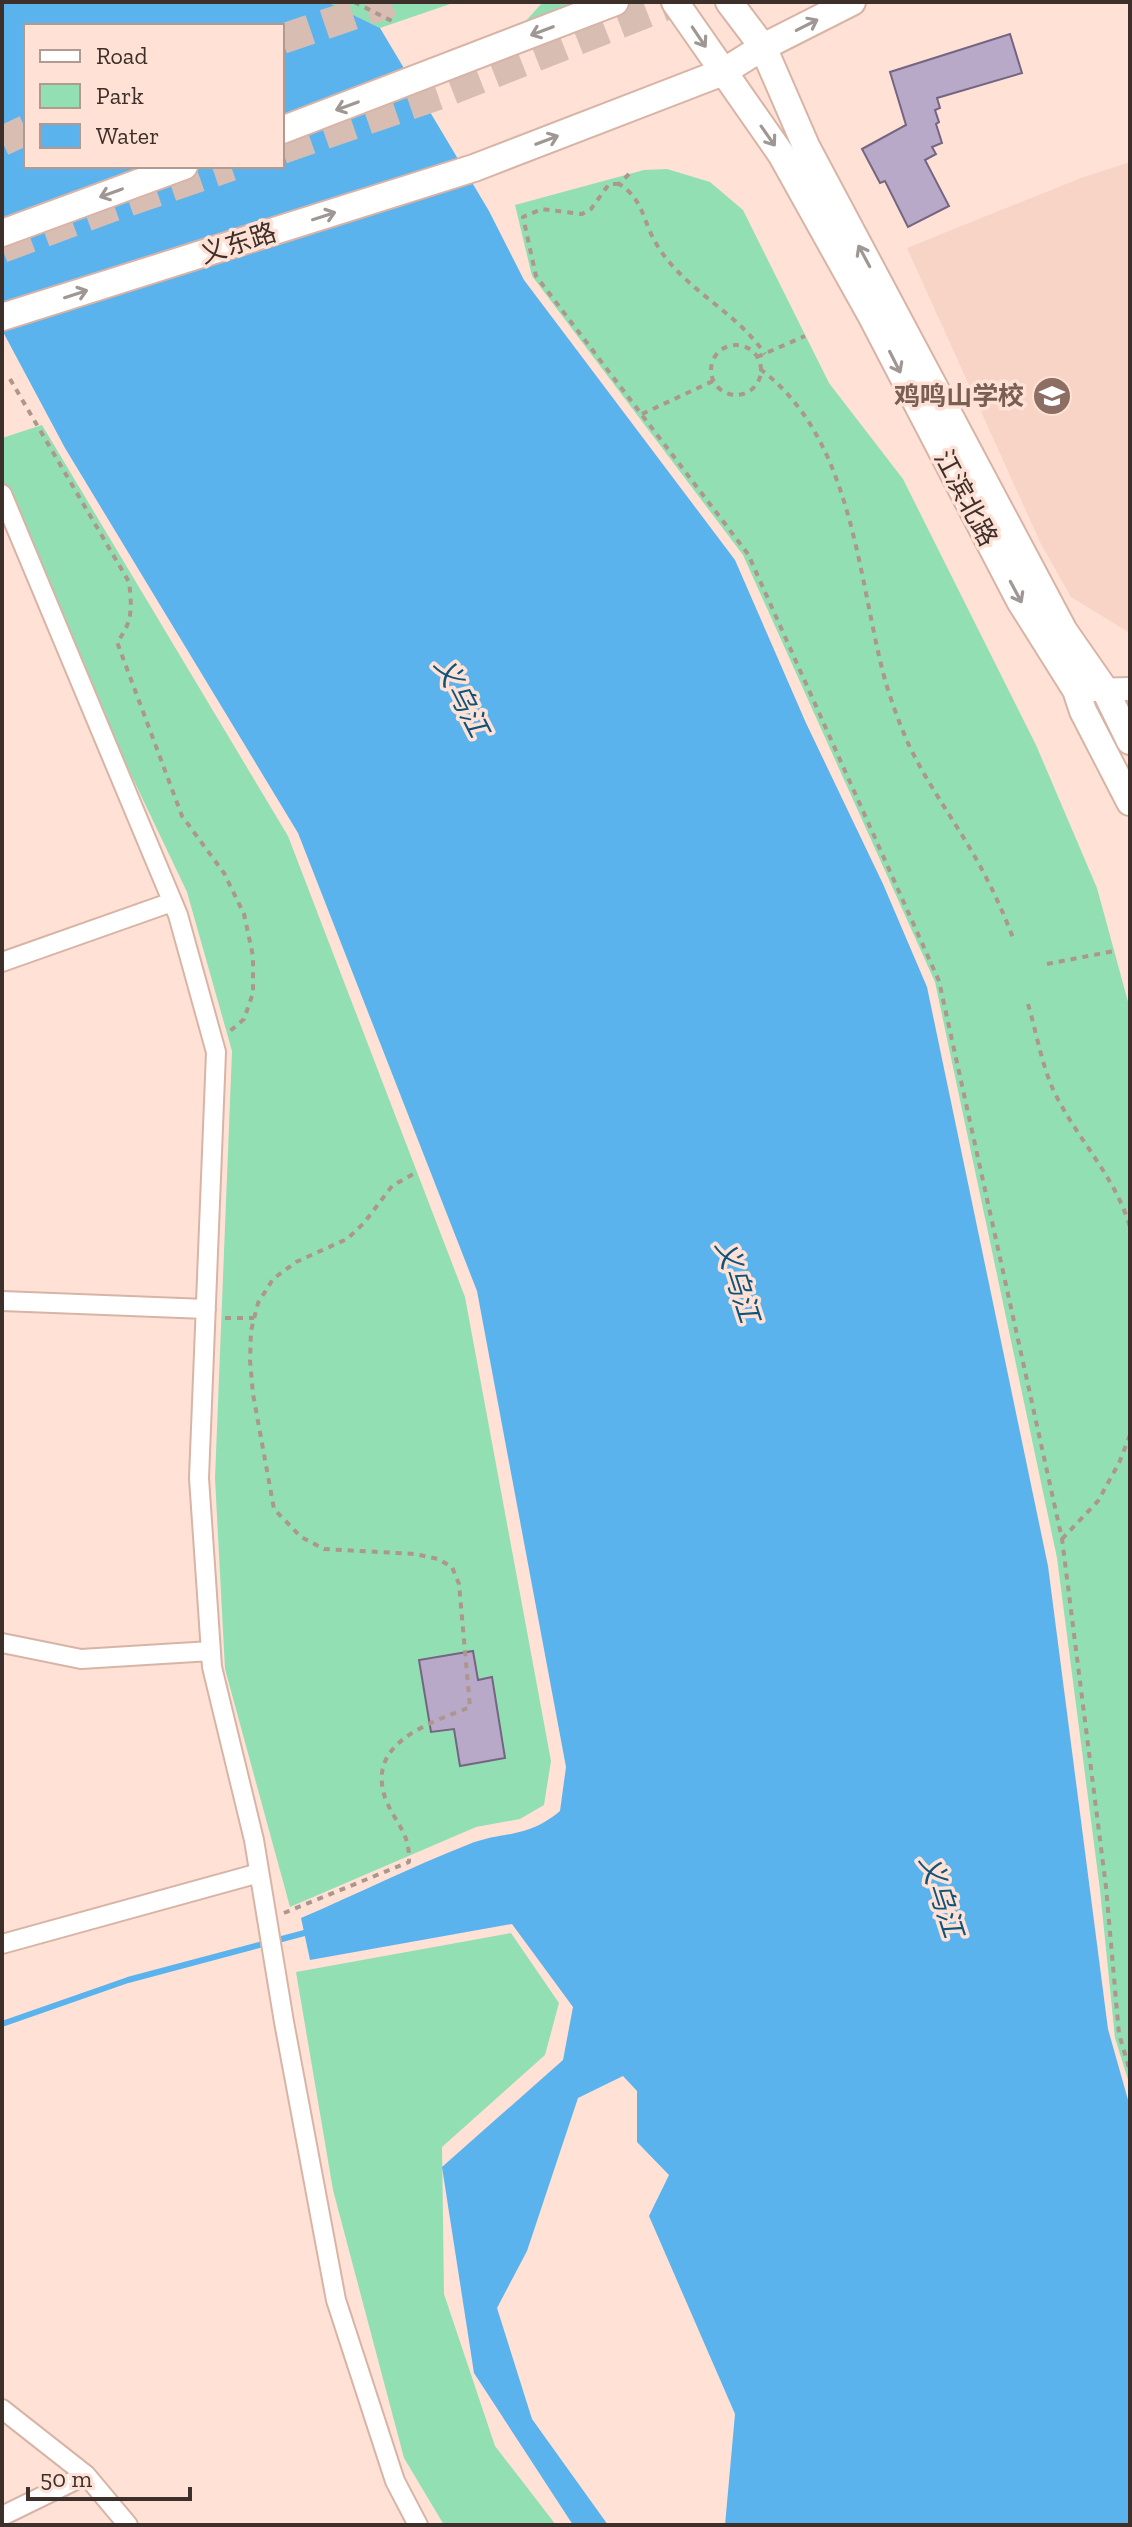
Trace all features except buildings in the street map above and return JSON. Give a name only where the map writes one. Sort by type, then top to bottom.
[{"type":"main road","points":[[284,129],[615,2]]},
{"type":"main road","name":"江滨北路","points":[[675,2],[789,168],[872,317],[1020,601],[1080,700],[1130,802]]},
{"type":"main road","name":"江滨北路","points":[[729,2],[763,47],[806,146],[1064,631],[1120,700],[1130,741]]},
{"type":"main road","name":"义东路","points":[[2,317],[474,168],[723,72],[763,47],[852,2]]},
{"type":"main road","points":[[2,233],[179,168]]},
{"type":"street","points":[[2,494],[172,902],[216,1052],[199,1478],[212,1667],[254,1840],[336,2300],[395,2481],[418,2525]]},
{"type":"street","points":[[1080,700],[1120,700]]},
{"type":"street","points":[[2,962],[172,902]]},
{"type":"street","points":[[2,1301],[206,1309]]},
{"type":"street","points":[[2,1643],[81,1659],[211,1651]]},
{"type":"street","points":[[2,1944],[259,1873]]},
{"type":"street","points":[[2,2409],[86,2475],[128,2525]]},
{"type":"street","points":[[2,2516],[86,2475]]},
{"type":"path","points":[[354,2],[396,23]]},
{"type":"path","points":[[619,184],[629,174]]},
{"type":"path","points":[[765,354],[752,335],[713,305],[676,268],[657,245],[636,198],[619,184],[609,184],[591,209],[582,214],[542,209],[523,217],[536,276],[748,554],[939,981],[1062,1539],[1106,1887],[1119,2034],[1130,2071]]},
{"type":"path","points":[[757,357],[805,336]]},
{"type":"path","points":[[730,346],[745,347],[757,357],[760,369],[754,387],[739,395],[723,391],[713,381],[711,370],[712,362],[722,349],[730,346]]},
{"type":"path","points":[[760,369],[801,411],[836,478],[859,558],[881,665],[907,739],[922,772],[984,873],[1013,938]]},
{"type":"path","points":[[10,379],[129,582],[133,612],[127,629],[117,642],[182,816],[224,873],[244,914],[253,956],[253,993],[244,1019],[227,1033]]},
{"type":"path","points":[[642,414],[713,381]]},
{"type":"path","points":[[1047,964],[1114,951]]},
{"type":"path","points":[[1028,1004],[1051,1085],[1070,1120],[1106,1173],[1130,1227]]},
{"type":"path","points":[[268,1924],[409,1862],[410,1844],[385,1799],[382,1780],[385,1759],[412,1731],[470,1707],[459,1584],[452,1567],[438,1559],[415,1554],[324,1549],[301,1537],[274,1509],[252,1382],[251,1331],[258,1303],[273,1279],[296,1262],[347,1239],[364,1223],[392,1186],[417,1172]]},
{"type":"path","points":[[1062,1539],[1098,1501],[1130,1435]]},
{"type":"shaded area","name":"鸡鸣山学校","points":[[1130,162],[1130,633],[1071,597],[1041,544],[907,248],[1081,178]]},
{"type":"green space","points":[[327,2],[456,2],[380,28]]},
{"type":"green space","points":[[543,2],[629,2],[632,6],[629,11],[523,24]]},
{"type":"green space","points":[[667,169],[710,182],[743,210],[829,383],[903,479],[1036,745],[1097,888],[1130,1009],[1130,2086],[1115,2038],[1100,1890],[1057,1558],[935,982],[743,555],[532,276],[515,205],[644,170]]},
{"type":"green space","points":[[42,425],[288,836],[465,1297],[551,1761],[544,1805],[520,1819],[476,1827],[290,1907],[225,1669],[215,1478],[232,1051],[187,892],[2,504],[2,438]]},
{"type":"green space","points":[[511,1933],[559,2003],[545,2055],[442,2147],[444,2294],[495,2446],[556,2525],[444,2525],[404,2458],[333,2190],[296,1972]]},
{"type":"water","name":"义乌江","points":[[2,2],[327,2],[380,28],[489,211],[524,280],[735,560],[927,987],[1048,1566],[1108,2029],[1130,2107],[1130,2525],[725,2525],[735,2414],[649,2216],[669,2175],[637,2142],[637,2091],[623,2076],[578,2098],[527,2251],[497,2308],[532,2419],[608,2525],[573,2525],[474,2373],[442,2167],[563,2060],[573,2007],[512,1924],[310,1960],[301,1918],[467,1845],[525,1831],[560,1811],[566,1767],[477,1291],[298,833],[65,448],[2,330]]},
{"type":"waterway","points":[[2,2024],[128,1980],[312,1931]]},
{"type":"tunnel","points":[[284,38],[391,2]]},
{"type":"tunnel","points":[[284,148],[438,95],[674,2]]},
{"type":"tunnel","points":[[2,141],[24,131]]},
{"type":"tunnel","points":[[2,248],[225,168]]},
{"type":"place","name":"鸡鸣山学校","points":[[1052,396]]}]
